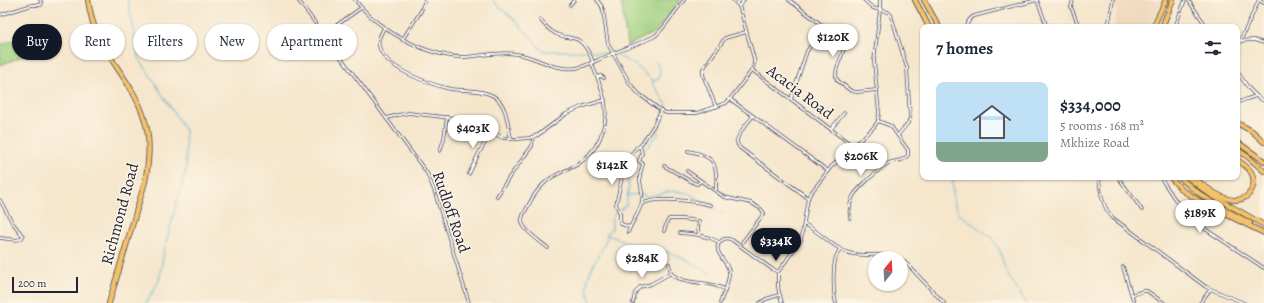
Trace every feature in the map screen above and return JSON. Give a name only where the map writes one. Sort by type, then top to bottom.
[{"type":"highway","name":"Richmond Road","points":[[88,0],[91,15],[99,37],[137,100],[145,120],[149,142],[148,166],[145,182],[109,303]]},
{"type":"highway","points":[[915,0],[928,24]]},
{"type":"highway","points":[[924,0],[937,24]]},
{"type":"highway","points":[[1156,24],[1167,0]]},
{"type":"highway","points":[[1163,24],[1173,0]]},
{"type":"highway","points":[[1240,125],[1252,131],[1264,142]]},
{"type":"highway","points":[[1240,144],[1264,161]]},
{"type":"highway","points":[[1240,152],[1264,171]]},
{"type":"highway","points":[[1197,180],[1224,198],[1233,200],[1242,199],[1246,197],[1252,189],[1253,179],[1252,174],[1247,167],[1240,162]]},
{"type":"highway","points":[[1173,180],[1182,190],[1201,202],[1264,232]]},
{"type":"highway","points":[[1183,180],[1206,198],[1264,232]]},
{"type":"highway","points":[[1191,180],[1211,195],[1264,225]]},
{"type":"street","points":[[0,15],[32,5],[41,5],[42,3],[40,0]]},
{"type":"street","name":"Rudloff Road","points":[[298,0],[316,24]]},
{"type":"street","points":[[355,0],[361,8],[384,28],[402,40],[436,53],[460,57],[512,53],[527,56],[553,66],[564,68],[578,68],[647,40],[658,34],[684,0]]},
{"type":"street","points":[[402,40],[421,11],[425,0]]},
{"type":"street","points":[[570,5],[574,0]]},
{"type":"street","points":[[598,0],[603,10],[607,40],[613,54],[633,88],[661,110],[669,114],[693,114],[704,112],[726,103],[752,70],[754,59],[739,6],[733,0]]},
{"type":"street","points":[[739,6],[744,0]]},
{"type":"street","points":[[789,0],[840,39],[844,45],[836,72],[837,80],[854,92],[877,90]]},
{"type":"street","points":[[864,0],[871,6],[890,13],[907,68],[910,118],[908,123],[898,135]]},
{"type":"street","points":[[782,303],[777,281],[778,272],[799,243],[802,236],[808,198],[828,170],[874,127],[878,121],[879,113],[874,61],[880,0]]},
{"type":"street","points":[[967,24],[974,16],[1037,0],[1046,24]]},
{"type":"street","points":[[1073,0],[1071,7],[1077,24]]},
{"type":"street","points":[[1109,24],[1113,0]]},
{"type":"street","points":[[1176,24],[1185,0]]},
{"type":"street","points":[[1188,0],[1205,24]]},
{"type":"street","points":[[1264,3],[1259,0],[1240,41],[1254,40],[1264,43]]},
{"type":"street","points":[[338,24],[361,8]]},
{"type":"street","points":[[540,19],[552,32],[574,38],[581,42],[585,47],[593,60],[592,62],[605,100],[606,108],[605,123],[601,136],[596,145],[582,162],[544,183],[523,215],[522,222],[527,230],[548,248]]},
{"type":"street","points":[[791,99],[807,51],[824,26]]},
{"type":"street","points":[[384,28],[379,39],[379,47],[385,56],[401,70],[417,78],[443,87],[488,94],[496,97],[503,108],[512,139]]},
{"type":"street","points":[[716,107],[703,75],[703,69],[725,38],[746,32]]},
{"type":"street","name":"Rudloff Road","points":[[344,60],[431,179],[469,303]]},
{"type":"street","name":"Acacia Road","points":[[752,70],[854,146]]},
{"type":"street","points":[[750,73],[756,73]]},
{"type":"street","points":[[1240,75],[1256,96],[1264,101]]},
{"type":"street","points":[[597,77],[601,76],[604,78]]},
{"type":"street","points":[[1240,102],[1256,96]]},
{"type":"street","points":[[730,99],[828,170]]},
{"type":"street","points":[[387,118],[409,113],[460,119],[471,122],[503,138],[512,139],[533,137],[570,112],[605,100]]},
{"type":"street","points":[[630,227],[621,224],[620,213],[616,205],[624,167],[627,160],[636,148],[639,147],[654,125],[661,110]]},
{"type":"street","points":[[831,129],[844,113]]},
{"type":"street","points":[[753,116],[738,136],[737,144],[740,148],[808,198]]},
{"type":"street","points":[[440,151],[444,139],[447,117]]},
{"type":"street","points":[[850,218],[850,205],[856,190],[886,164],[906,158],[908,155],[908,150],[891,126],[878,121]]},
{"type":"street","points":[[470,174],[478,155],[491,132]]},
{"type":"street","points":[[497,196],[505,182],[532,146],[533,137]]},
{"type":"street","points":[[628,232],[639,212],[643,199],[640,176],[643,164],[639,161],[642,154],[639,147]]},
{"type":"street","points":[[688,151],[708,157],[712,161],[714,164],[716,191]]},
{"type":"street","points":[[664,166],[694,183],[698,184],[702,180]]},
{"type":"street","points":[[687,171],[726,198],[751,203],[764,212],[740,245]]},
{"type":"street","points":[[1099,180],[1104,205],[1110,215],[1210,290],[1244,303]]},
{"type":"street","points":[[1120,180],[1142,210]]},
{"type":"street","points":[[1162,180],[1186,215],[1264,268]]},
{"type":"street","points":[[641,205],[651,201],[663,200],[689,201],[710,205]]},
{"type":"street","points":[[0,201],[12,222],[24,236],[17,240],[0,238]]},
{"type":"street","points":[[664,232],[669,219],[677,218],[699,221],[699,234]]},
{"type":"street","points":[[804,224],[840,249],[853,254],[868,254]]},
{"type":"street","points":[[680,233],[699,234],[719,242]]},
{"type":"street","points":[[720,303],[729,275],[729,271],[717,250],[719,242],[723,239],[729,238],[772,270],[778,272]]},
{"type":"street","points":[[836,303],[834,295],[834,264],[835,258],[840,249]]},
{"type":"street","points":[[669,264],[671,273],[674,276],[725,289]]},
{"type":"street","points":[[908,265],[944,303]]},
{"type":"street","points":[[1123,268],[1134,303]]},
{"type":"street","points":[[633,303],[636,293],[640,287],[651,284],[671,273]]},
{"type":"street","points":[[1200,303],[1210,290]]},
{"type":"street","points":[[1132,295],[1147,291],[1164,303]]},
{"type":"street","points":[[760,303],[766,299],[779,295]]},
{"type":"shaded area","points":[[1116,0],[1164,0],[1152,24],[1114,24],[1117,9],[1115,7]]},
{"type":"green space","points":[[621,0],[681,0],[655,32],[627,46]]},
{"type":"green space","points":[[12,41],[12,60],[13,60],[0,65],[0,45]]},
{"type":"waterway","points":[[128,0],[139,58],[185,130],[186,169],[164,250],[159,281],[146,303]]},
{"type":"waterway","points":[[493,0],[515,20],[543,51],[585,51]]},
{"type":"waterway","points":[[589,51],[605,53]]},
{"type":"waterway","points":[[618,56],[635,65],[653,81]]},
{"type":"waterway","points":[[656,62],[660,69],[660,78],[653,81],[653,84],[666,103],[667,108]]},
{"type":"waterway","points":[[620,210],[626,205],[629,186],[627,180],[629,171],[640,152],[648,147],[653,139],[658,135],[662,119]]},
{"type":"waterway","points":[[953,180],[953,199],[959,214],[992,238],[1000,251],[1006,272],[1026,303]]},
{"type":"waterway","points":[[629,195],[641,194],[648,197],[671,191],[683,192],[703,202]]},
{"type":"waterway","points":[[710,206],[723,213]]},
{"type":"waterway","points":[[591,303],[587,289],[588,278],[593,264],[604,245],[608,232],[612,229],[611,219],[617,211]]},
{"type":"waterway","points":[[607,235],[625,241],[642,253],[648,254],[668,252],[710,273]]}]
